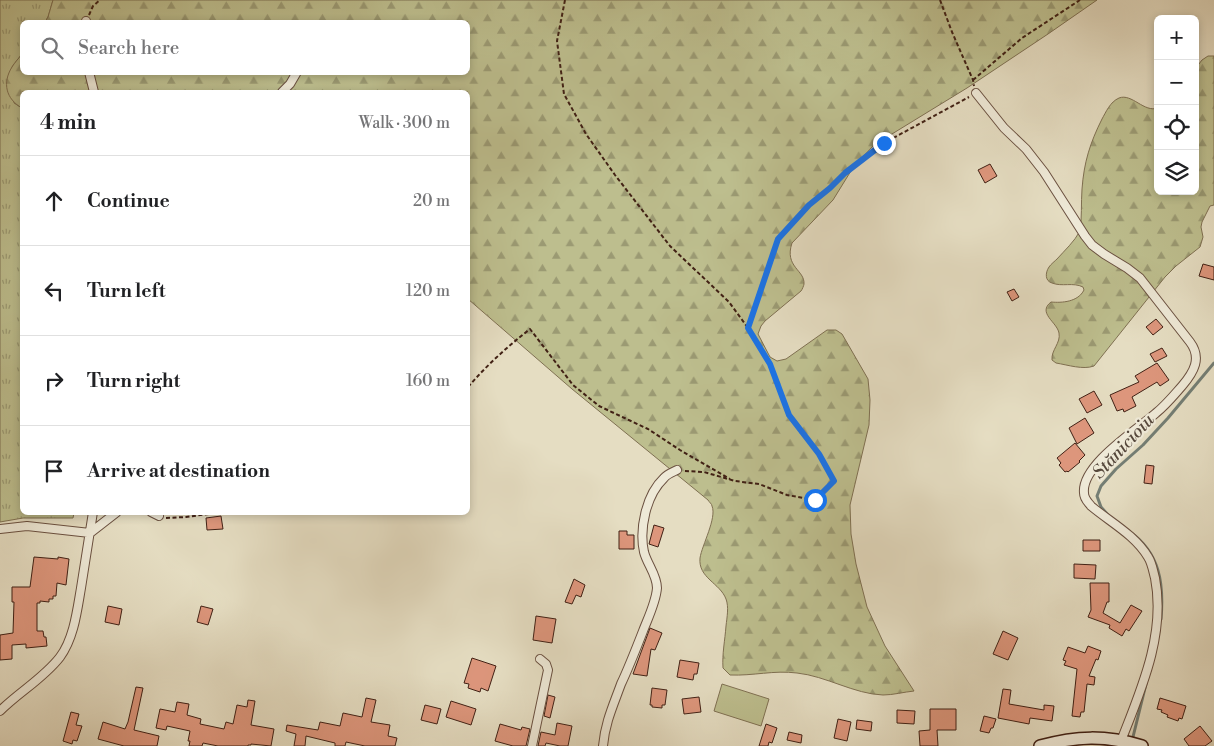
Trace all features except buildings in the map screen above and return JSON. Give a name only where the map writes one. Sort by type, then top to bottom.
[{"type":"main road","points":[[1040,746],[1062,740],[1085,738],[1101,738],[1140,745]]},
{"type":"street","points":[[90,75],[94,90]]},
{"type":"street","points":[[284,90],[295,75]]},
{"type":"street","points":[[976,93],[1004,128],[1026,149],[1044,172],[1092,245],[1140,278],[1195,348],[1197,355],[1190,376],[1167,403],[1116,444],[1093,469],[1085,484],[1085,499],[1091,506],[1136,542],[1149,558],[1157,588],[1157,620],[1150,658],[1123,741]]},
{"type":"street","points":[[603,746],[604,731],[610,713],[654,602],[657,587],[645,554],[642,539],[648,501],[665,476],[677,470]]},
{"type":"street","points":[[0,711],[15,696],[46,672],[68,643],[78,604],[93,515]]},
{"type":"street","points":[[0,529],[27,526],[90,533],[113,515]]},
{"type":"street","points":[[532,746],[548,670],[546,664],[540,659]]},
{"type":"path","points":[[87,20],[93,6],[100,0]]},
{"type":"path","points":[[565,0],[556,41],[564,94],[586,134],[670,246],[729,302],[748,328],[770,364],[789,415],[819,454],[834,481],[815,500],[787,495],[759,484],[735,481],[704,472],[677,470]]},
{"type":"path","points":[[748,328],[778,239],[809,205],[845,173],[884,143],[976,93],[973,80],[940,0]]},
{"type":"path","points":[[973,80],[1022,38],[1080,0]]},
{"type":"path","points":[[470,384],[480,372],[507,347],[530,329],[574,385],[599,406],[648,429],[680,450],[735,481]]},
{"type":"path","points":[[159,516],[168,518],[201,515]]},
{"type":"green space","points":[[0,0],[53,0],[46,20],[20,20],[20,57],[12,67],[14,103],[20,107],[20,515],[74,515],[73,518],[23,518],[0,522]]},
{"type":"green space","points":[[53,0],[1097,0],[967,88],[874,145],[854,166],[833,200],[792,243],[791,258],[804,284],[801,291],[765,321],[758,334],[770,357],[777,361],[786,359],[827,330],[836,330],[842,334],[868,379],[870,400],[869,425],[850,505],[851,534],[856,564],[867,607],[885,646],[914,691],[887,695],[872,694],[797,673],[780,672],[730,675],[723,668],[728,612],[727,602],[723,593],[706,576],[700,565],[701,553],[713,517],[712,505],[572,389],[470,301],[470,90],[20,90],[20,106],[12,100],[7,90],[9,73],[20,56],[20,75],[470,75],[470,20],[46,20]]},
{"type":"green space","points":[[1208,56],[1214,56],[1214,205],[1210,206],[1202,222],[1203,237],[1200,247],[1165,277],[1094,366],[1080,367],[1056,363],[1052,360],[1052,356],[1059,340],[1059,333],[1047,314],[1047,306],[1051,302],[1065,302],[1074,299],[1084,290],[1083,287],[1079,286],[1060,285],[1050,282],[1046,276],[1050,266],[1080,231],[1084,170],[1094,136],[1102,119],[1116,100],[1124,97],[1154,109],[1154,195],[1199,195],[1199,64]]},
{"type":"green space","points":[[722,684],[769,699],[761,726],[714,711]]},
{"type":"waterway","name":"Stănicioiu","points":[[1109,516],[1101,507],[1097,496],[1101,486],[1168,418],[1214,363]]},
{"type":"waterway","name":"Stănicioiu","points":[[1130,532],[1148,550],[1158,570],[1162,594],[1161,619]]},
{"type":"waterway","name":"Stănicioiu","points":[[1132,741],[1146,684]]},
{"type":"route","points":[[815,500],[834,481],[819,454],[789,415],[770,364],[748,328],[778,239],[809,205],[845,173],[884,143]]}]
